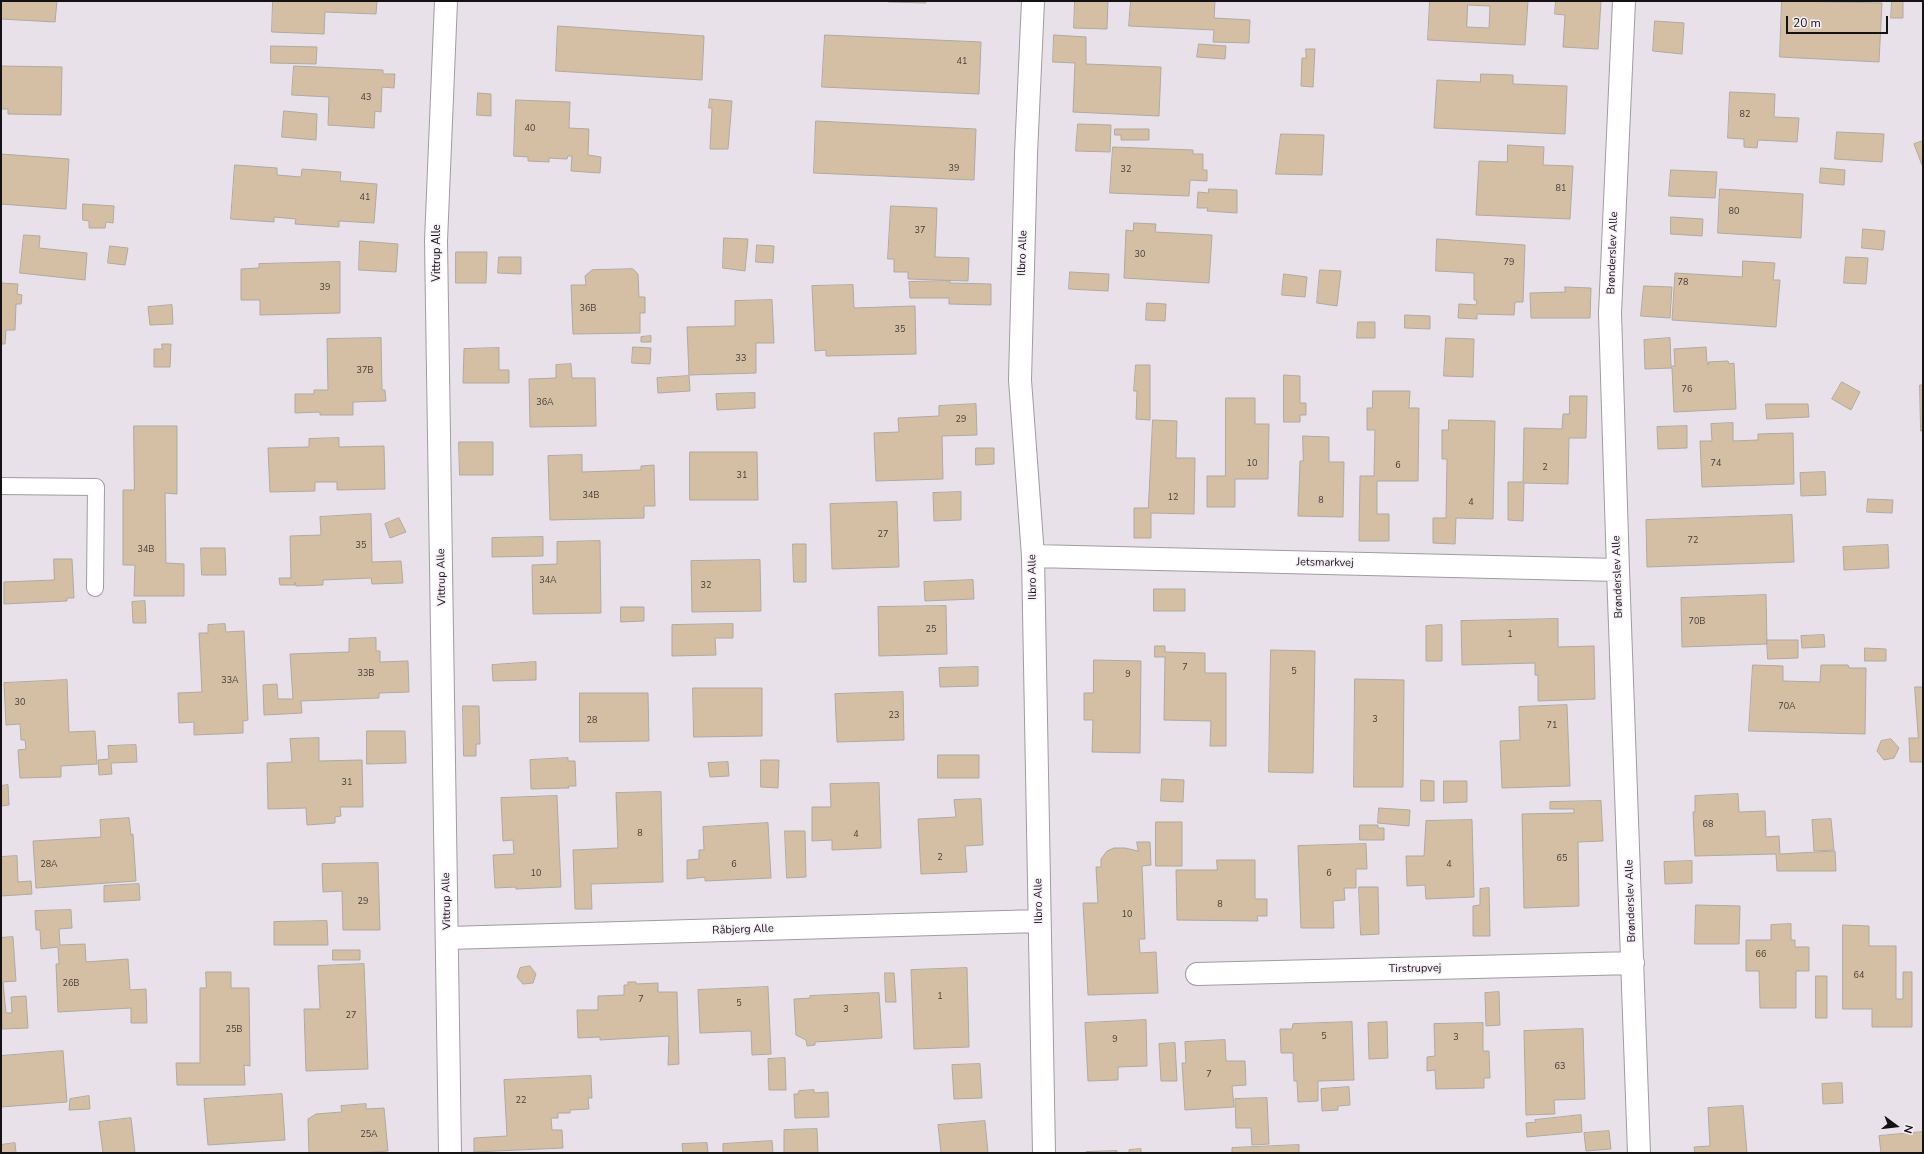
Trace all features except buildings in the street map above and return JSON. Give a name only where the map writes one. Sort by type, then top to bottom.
[{"type":"street","name":"Vittrup Alle","points":[[446,1],[436,241],[448,938],[450,1153]]},
{"type":"street","name":"Ilbro Alle","points":[[1033,1],[1026,154],[1020,380],[1033,556],[1044,1153]]},
{"type":"street","name":"Brønderslev Alle","points":[[1624,1],[1610,313],[1639,1153]]},
{"type":"street","name":"Jetsmarkvej","points":[[1033,556],[1618,570]]},
{"type":"street","name":"Råbjerg Alle","points":[[448,938],[1039,921]]},
{"type":"street","name":"Tirstrupvej","points":[[1197,974],[1633,963]]},
{"type":"lane","points":[[1,486],[96,487],[95,588]]}]
